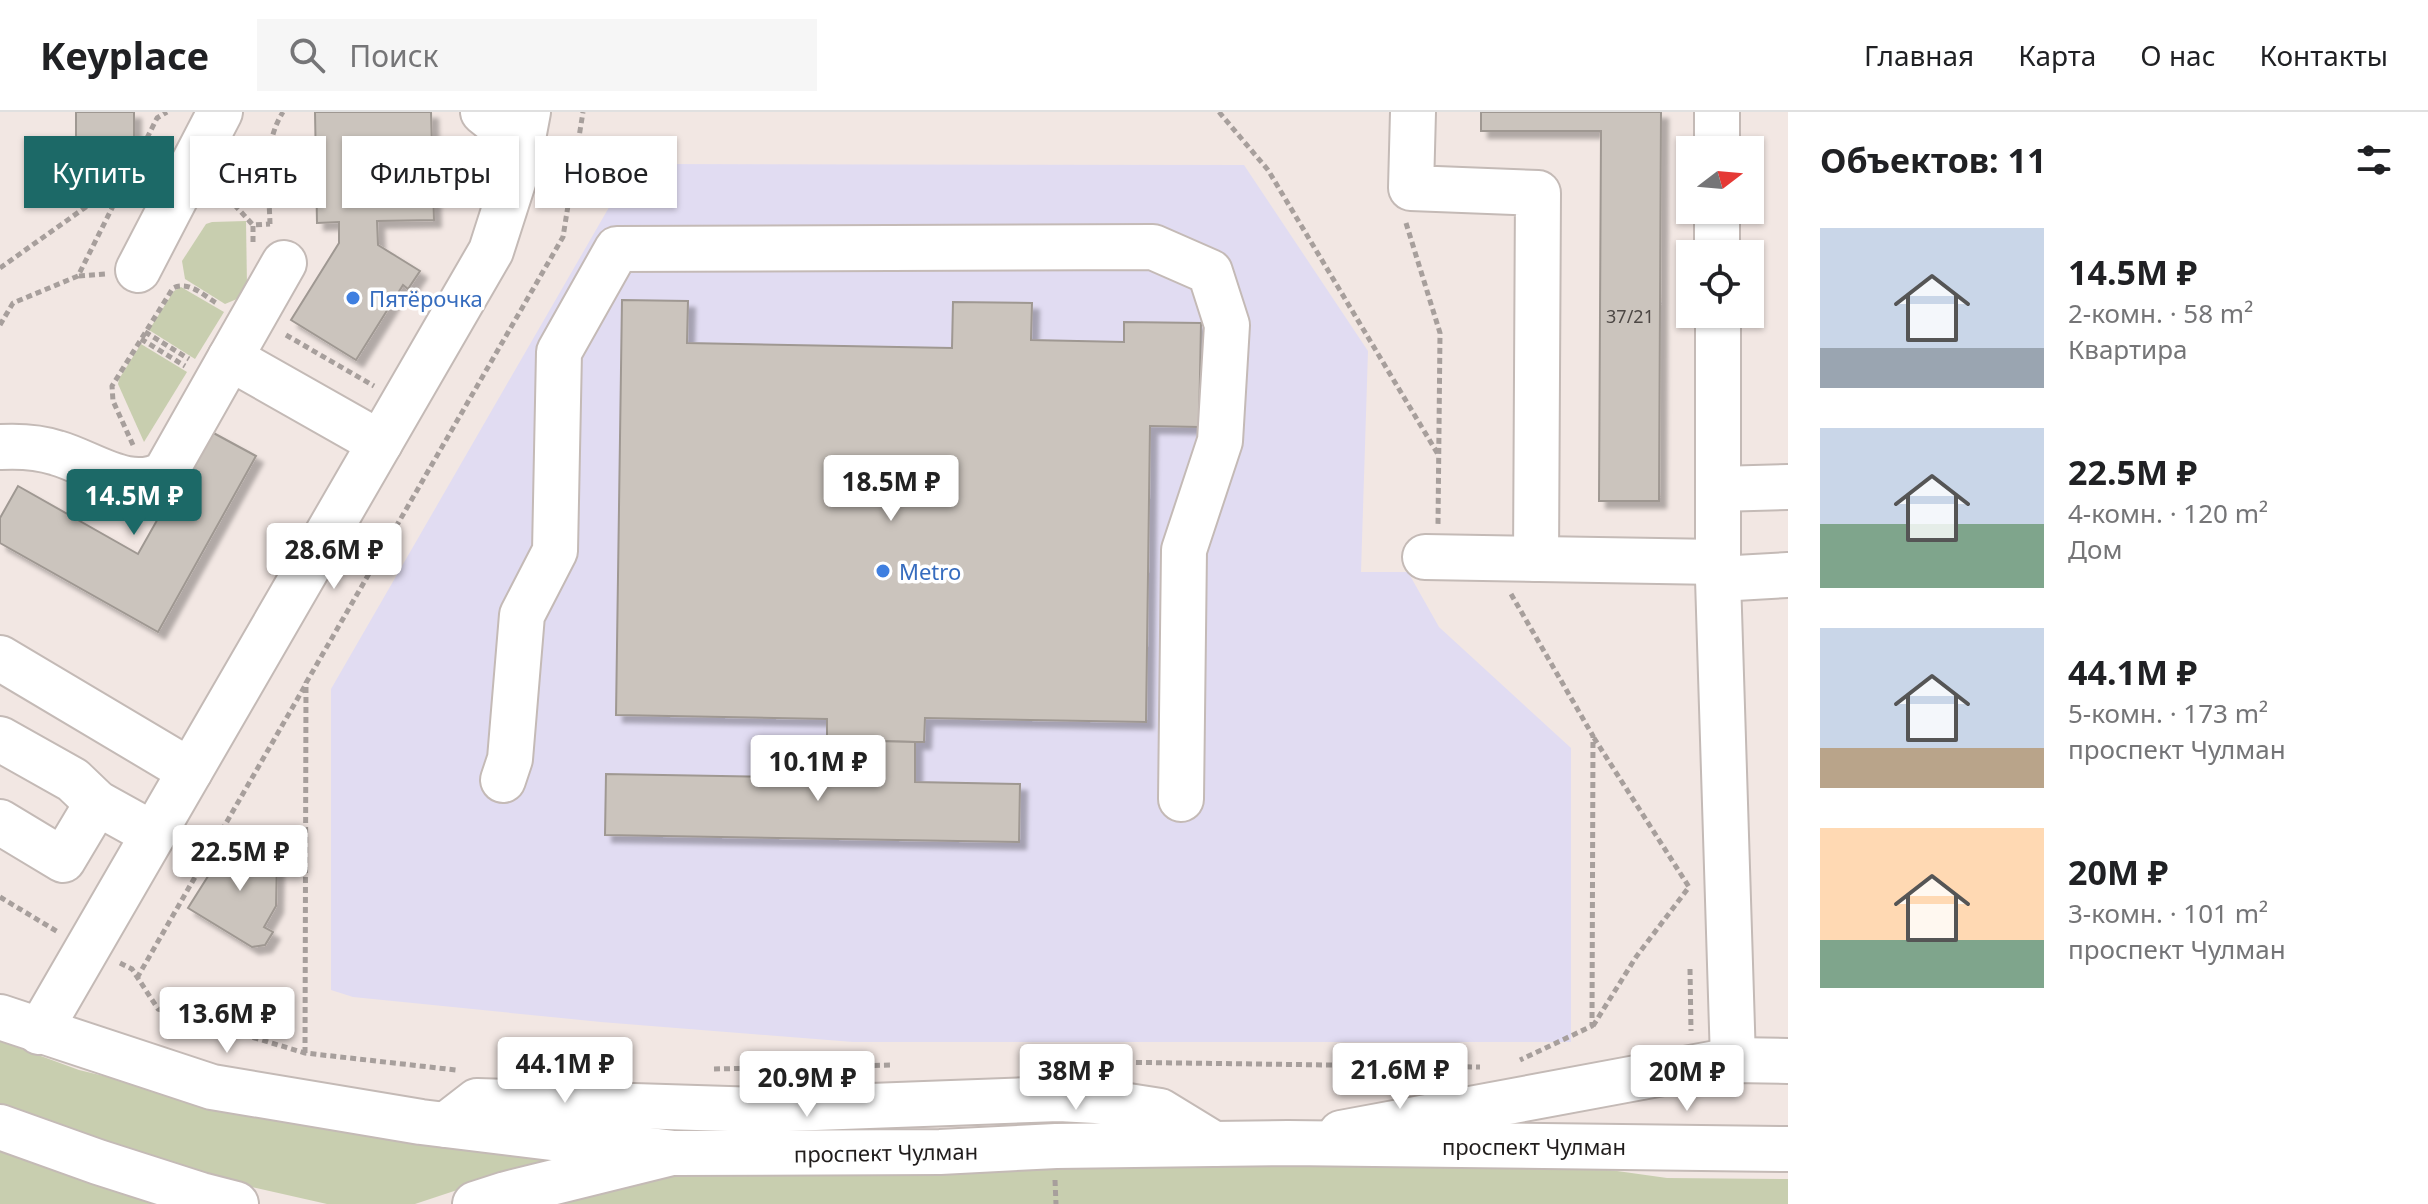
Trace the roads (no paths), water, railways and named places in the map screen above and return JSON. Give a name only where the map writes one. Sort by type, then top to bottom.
[{"type":"street","points":[[138,270],[178,157],[220,112]]},
{"type":"street","points":[[20,1025],[88,947],[491,251],[506,209],[526,128],[483,112]]},
{"type":"street","points":[[1413,112],[1411,188],[1538,193],[1536,559]]},
{"type":"street","points":[[1717,112],[1717,136]]},
{"type":"street","points":[[0,447],[47,450],[126,479],[150,481],[165,473],[217,354],[277,244]]},
{"type":"street","points":[[503,780],[510,759],[522,615],[555,551],[559,352],[617,249],[1153,247],[1210,272],[1227,325],[1220,441],[1184,550],[1181,799]]},
{"type":"street","points":[[1718,328],[1718,570],[1733,1060]]},
{"type":"street","points":[[217,354],[380,443]]},
{"type":"street","points":[[1718,489],[1788,487]]},
{"type":"street","points":[[1432,557],[1536,559],[1788,575]]},
{"type":"street","points":[[0,658],[190,771]]},
{"type":"street","points":[[0,739],[73,780],[97,803],[153,834]]},
{"type":"street","points":[[0,822],[63,860],[97,803]]},
{"type":"street","name":"проспект Чулман","points":[[20,1025],[212,1087],[446,1125],[674,1153],[940,1152],[1056,1146],[1288,1143],[1788,1149]]},
{"type":"street","points":[[1288,1143],[1733,1060],[1788,1061]]},
{"type":"street","points":[[446,1125],[477,1101],[760,1110],[1059,1099],[1160,1111],[1214,1144]]},
{"type":"street","points":[[0,1127],[98,1162],[236,1204]]},
{"type":"street","points":[[475,1204],[674,1153]]},
{"type":"place","name":"Пятёрочка","points":[[353,298]]},
{"type":"place","name":"Metro","points":[[883,571]]}]
